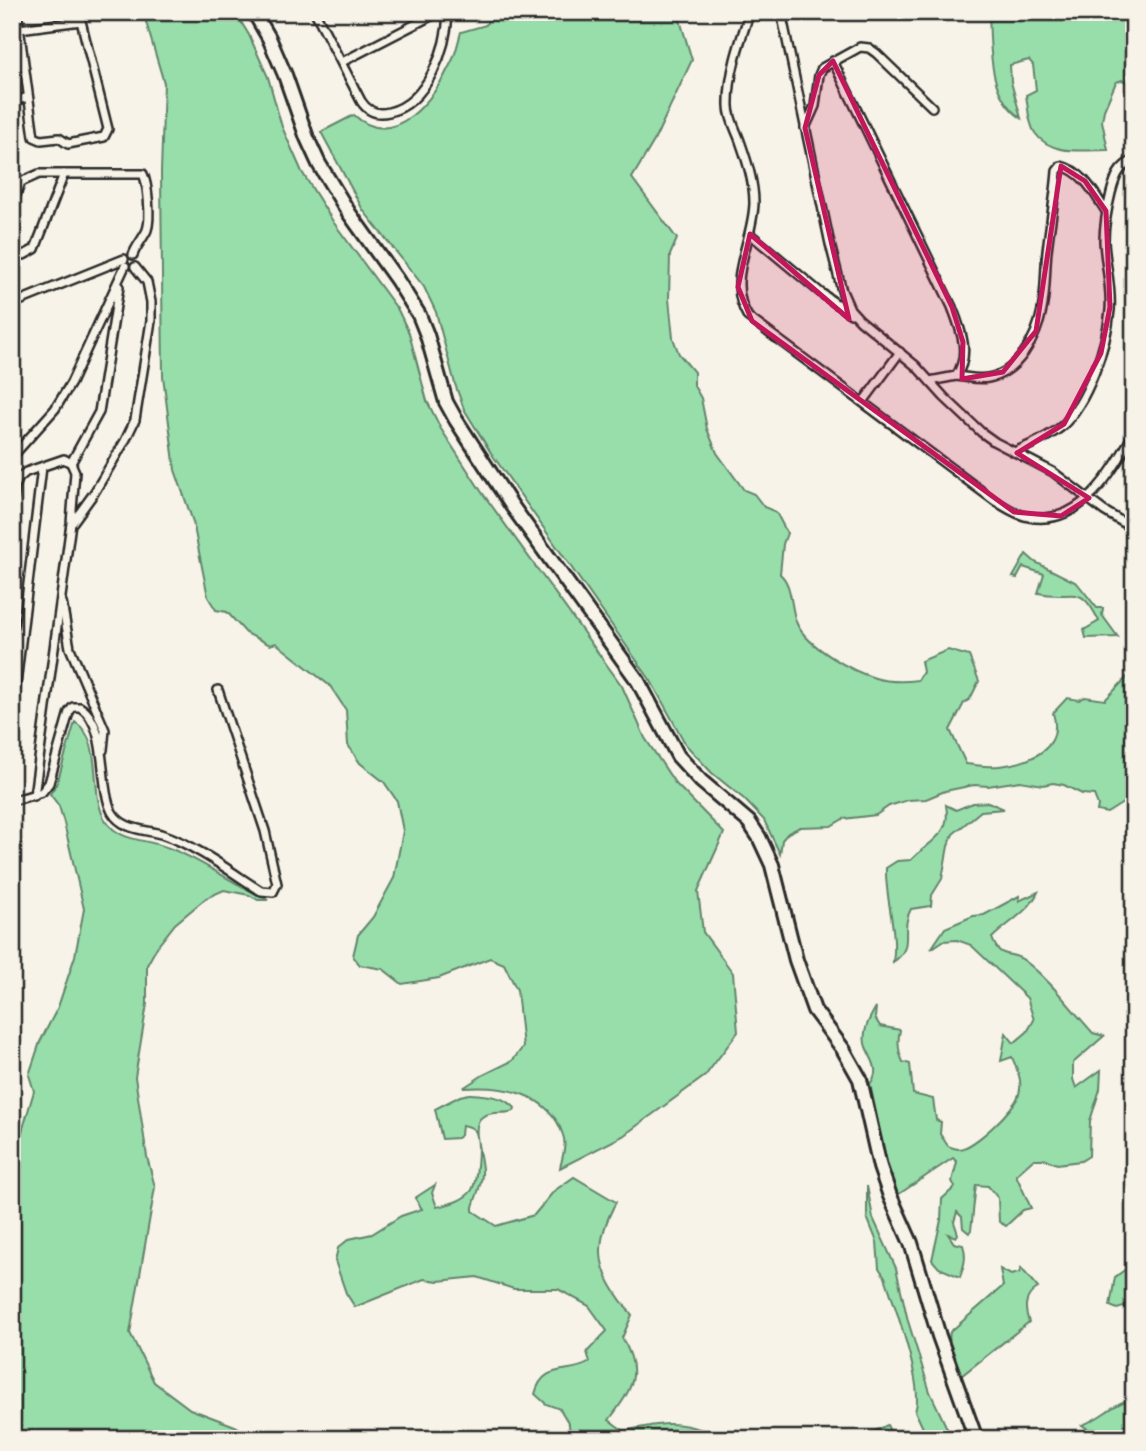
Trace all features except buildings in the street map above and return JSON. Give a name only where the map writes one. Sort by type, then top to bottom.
[{"type":"main road","points":[[254,12],[285,75],[319,164],[419,315],[446,401],[456,420],[512,506],[638,681],[678,756],[701,781],[749,822],[759,837],[772,865],[796,960],[814,1010],[843,1049],[860,1079],[880,1167],[911,1243],[939,1336],[976,1439]]},
{"type":"street","points":[[12,39],[19,31],[81,21],[108,129],[104,136],[68,144],[59,138],[36,139],[31,125],[27,97],[19,31],[17,12]]},
{"type":"street","points":[[315,12],[364,106],[371,112],[380,114],[394,111],[415,97],[434,69],[444,42],[448,12]]},
{"type":"street","points":[[342,62],[439,12]]},
{"type":"street","points":[[750,12],[734,70],[729,108],[751,178],[754,206],[750,234],[740,266],[738,287],[741,304],[748,317],[995,501],[1014,512],[1038,518],[1061,516],[1076,509],[1089,498],[1134,433]]},
{"type":"street","points":[[781,12],[842,291],[850,309],[860,320]]},
{"type":"street","points":[[806,128],[815,106],[822,68],[855,49],[869,48],[932,107]]},
{"type":"street","points":[[833,61],[959,326],[964,356],[963,366],[956,376]]},
{"type":"street","points":[[12,102],[27,97]]},
{"type":"street","points":[[1014,452],[1047,437],[1064,424],[1080,402],[1097,364],[1110,307],[1104,243],[1106,211],[1115,176],[1134,160]]},
{"type":"street","points":[[930,381],[956,376],[989,378],[1003,372],[1024,353],[1036,331],[1042,311],[1051,216],[1057,171],[1061,166],[1065,166],[1085,181],[1106,211]]},
{"type":"street","points":[[12,206],[18,187],[39,174],[143,174],[146,182],[148,222],[145,234],[125,263],[12,304]]},
{"type":"street","points":[[12,251],[24,254],[35,248],[64,174]]},
{"type":"street","points":[[750,234],[821,293],[900,352],[974,426],[995,442],[1053,472],[1120,522],[1134,529]]},
{"type":"street","points":[[133,255],[137,260],[135,267]]},
{"type":"street","points":[[71,523],[93,494],[125,442],[135,420],[152,302],[147,282],[135,267],[125,263]]},
{"type":"street","points":[[12,457],[55,409],[71,383],[118,284],[125,263]]},
{"type":"street","points":[[71,463],[99,412],[119,296],[118,284]]},
{"type":"street","points":[[863,402],[900,352]]},
{"type":"street","points":[[12,448],[23,445]]},
{"type":"street","points":[[12,512],[15,486],[26,472],[64,459],[71,463],[75,472],[71,523],[34,796]]},
{"type":"street","points":[[12,717],[42,467]]},
{"type":"street","points":[[61,597],[70,648],[105,730],[102,754]]},
{"type":"street","points":[[12,801],[34,796],[42,792],[49,783],[66,718],[73,707],[82,708],[97,736],[109,804],[120,820],[144,832],[164,835],[261,891],[273,892],[277,884],[265,831],[218,690]]},
{"type":"highlighted area","points":[[833,61],[952,307],[963,342],[962,379],[1003,372],[1036,331],[1061,166],[1085,181],[1106,211],[1110,307],[1101,353],[1064,424],[1017,453],[1089,498],[1061,516],[1014,512],[752,321],[738,287],[750,234],[849,319],[805,128],[819,75]]},
{"type":"green space","points":[[143,12],[235,12],[268,77],[282,127],[302,172],[334,223],[398,310],[409,333],[427,401],[441,429],[481,491],[622,686],[645,738],[675,783],[724,833],[698,891],[703,932],[733,973],[738,1032],[705,1076],[623,1136],[560,1168],[564,1139],[547,1109],[535,1100],[508,1090],[463,1088],[512,1061],[523,1047],[517,990],[504,964],[490,958],[439,978],[402,984],[383,969],[360,965],[353,956],[358,935],[373,917],[394,878],[403,831],[397,801],[384,782],[360,763],[348,745],[346,710],[330,686],[276,643],[270,645],[246,633],[227,612],[216,610],[208,597],[193,522],[175,470],[163,376],[161,172],[164,83]]},
{"type":"green space","points":[[491,12],[674,12],[680,20],[692,60],[654,141],[632,178],[677,239],[670,255],[669,299],[673,338],[679,354],[694,372],[694,386],[701,398],[707,429],[717,453],[744,490],[754,494],[764,507],[776,512],[787,533],[780,574],[787,584],[795,618],[802,632],[842,664],[865,675],[886,680],[918,680],[923,672],[921,661],[948,650],[969,656],[979,681],[950,730],[966,764],[999,766],[1022,762],[1042,752],[1054,736],[1053,713],[1067,698],[1105,700],[1134,670],[1134,796],[1107,813],[1097,811],[1094,795],[1082,794],[1064,785],[1020,781],[988,786],[974,785],[945,791],[926,799],[908,800],[889,806],[876,815],[843,819],[831,826],[800,827],[788,833],[782,840],[780,854],[764,820],[744,799],[712,773],[686,745],[651,681],[491,453],[464,409],[436,312],[424,287],[363,210],[321,132],[354,115],[369,125],[384,127],[398,124],[412,116],[424,105],[444,77],[461,32],[486,25]]},
{"type":"green space","points":[[989,12],[1101,12],[1102,16],[1117,12],[1134,12],[1134,84],[1122,80],[1116,82],[1104,110],[1102,121],[1108,150],[1079,151],[1059,148],[1042,140],[1035,133],[1026,95],[1036,90],[1033,65],[1029,60],[1010,65],[1011,82],[1021,118],[1010,108],[996,84],[991,55]]},
{"type":"green space","points":[[1026,554],[1035,562],[1077,583],[1097,608],[1103,608],[1102,615],[1118,637],[1086,638],[1084,630],[1099,621],[1092,609],[1086,601],[1075,595],[1038,593],[1044,574],[1023,567],[1017,578],[1013,577]]},
{"type":"green space","points":[[75,722],[90,742],[101,810],[111,828],[125,836],[177,851],[268,900],[258,900],[249,895],[224,890],[206,898],[175,924],[147,965],[147,1004],[135,1077],[147,1157],[155,1187],[130,1333],[154,1382],[190,1409],[235,1426],[258,1439],[12,1439],[12,1166],[34,1091],[29,1075],[40,1042],[58,1007],[75,956],[84,909],[59,806],[50,794],[57,783]]},
{"type":"green space","points":[[988,802],[1004,809],[981,811],[953,834],[942,879],[932,895],[931,906],[911,909],[906,924],[904,950],[893,962],[894,939],[886,868],[897,861],[911,860],[938,837],[946,824],[946,805],[956,810],[973,803]]},
{"type":"green space","points":[[1038,892],[1024,911],[992,938],[1002,953],[1020,958],[1044,977],[1093,1033],[1104,1036],[1073,1063],[1076,1088],[1101,1070],[1100,1089],[1090,1121],[1089,1156],[1081,1161],[1057,1164],[1045,1159],[1034,1159],[1016,1175],[1031,1208],[1023,1210],[1006,1226],[999,1222],[998,1198],[988,1186],[976,1185],[971,1230],[969,1233],[963,1228],[962,1217],[957,1212],[954,1222],[958,1234],[956,1237],[948,1234],[954,1243],[963,1245],[965,1254],[960,1277],[939,1268],[932,1260],[941,1220],[942,1199],[955,1187],[952,1181],[957,1162],[953,1158],[896,1196],[870,1084],[875,1070],[866,1047],[865,1031],[876,1007],[875,1018],[880,1026],[900,1030],[899,1050],[903,1062],[910,1064],[913,1094],[933,1099],[936,1120],[941,1122],[940,1134],[948,1146],[958,1149],[965,1147],[983,1135],[1002,1118],[1019,1094],[1020,1080],[1012,1057],[1001,1061],[1006,1033],[1014,1043],[1027,1032],[1034,1020],[1027,998],[971,945],[957,940],[943,941],[931,949],[945,928],[973,916],[984,915],[1019,896],[1019,901]]},
{"type":"green space","points":[[469,1094],[500,1099],[511,1104],[515,1108],[514,1111],[482,1117],[478,1121],[477,1138],[474,1129],[462,1125],[461,1135],[457,1138],[442,1139],[435,1109]]},
{"type":"green space","points":[[477,1139],[482,1175],[473,1211],[496,1226],[534,1215],[554,1191],[574,1177],[616,1202],[603,1234],[602,1261],[612,1287],[632,1315],[622,1338],[629,1351],[633,1372],[629,1390],[609,1420],[624,1431],[656,1425],[686,1425],[708,1432],[710,1439],[570,1439],[569,1424],[560,1409],[546,1404],[535,1394],[544,1377],[590,1362],[587,1352],[607,1331],[589,1306],[558,1289],[514,1289],[477,1277],[438,1281],[424,1279],[355,1307],[346,1293],[335,1261],[338,1248],[349,1239],[372,1234],[401,1216],[422,1209],[415,1198],[435,1185],[432,1193],[437,1207],[465,1197],[472,1190],[475,1179]]},
{"type":"green space","points":[[867,1186],[873,1218],[896,1268],[908,1321],[930,1392],[952,1439],[928,1439],[915,1411],[916,1384],[901,1325],[885,1277],[879,1268],[877,1242],[867,1217]]},
{"type":"green space","points":[[1134,1263],[1134,1312],[1127,1306],[1117,1309],[1110,1306],[1115,1277]]},
{"type":"green space","points":[[1021,1268],[1038,1288],[1026,1303],[1029,1322],[961,1376],[951,1348],[950,1332],[1003,1286],[1000,1269],[1011,1275],[1019,1273]]},
{"type":"green space","points":[[1134,1398],[1134,1438],[1088,1429],[1082,1425],[1119,1404]]},
{"type":"green space","points":[[887,1425],[894,1439],[867,1439],[871,1433]]}]
